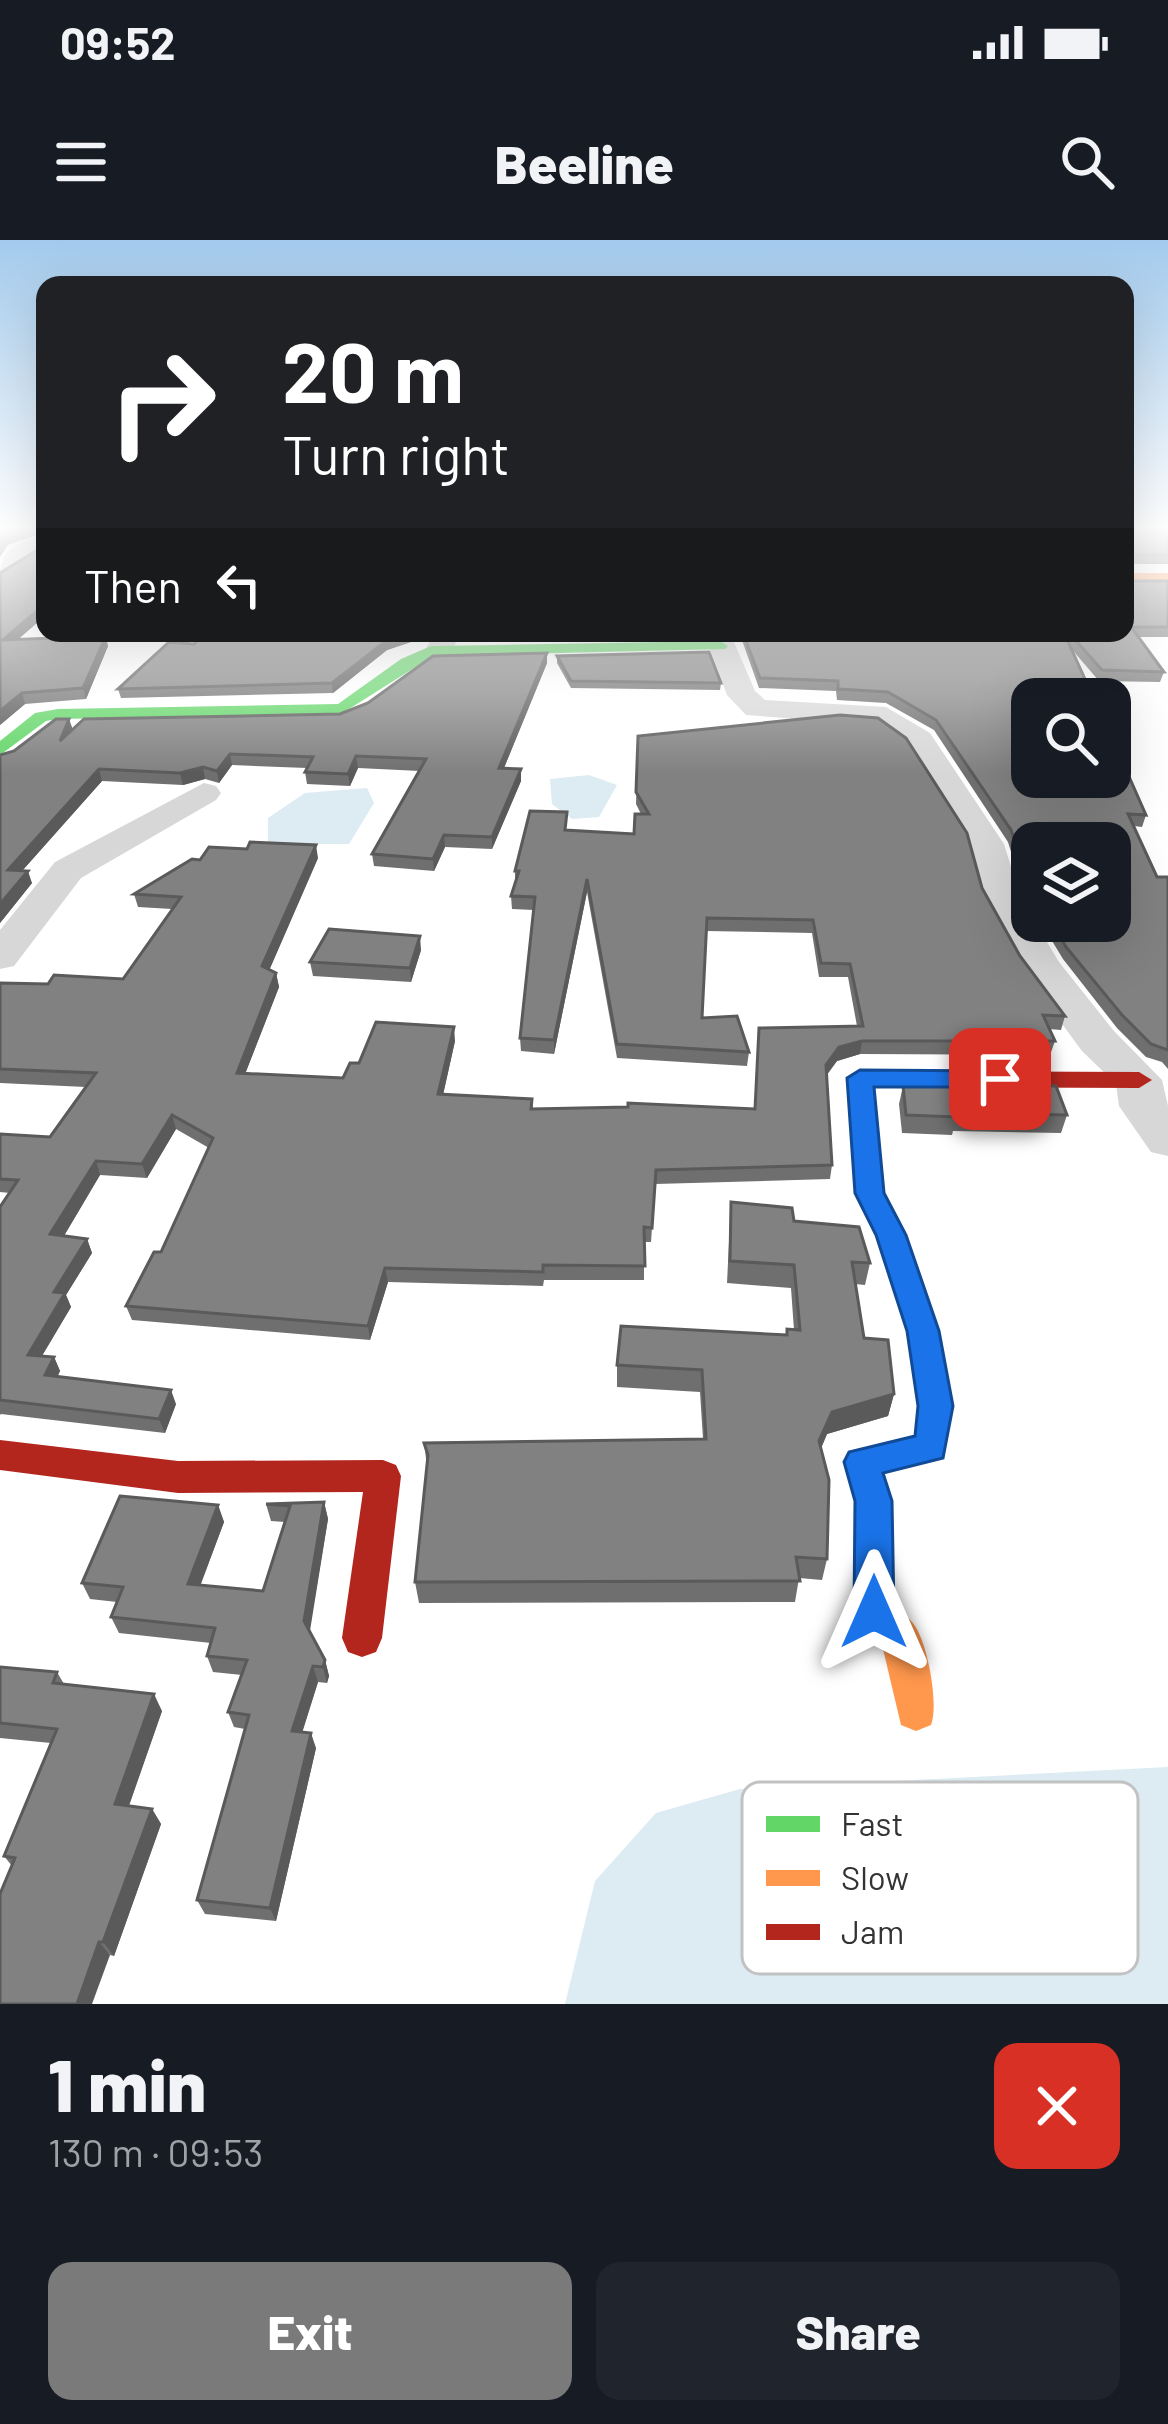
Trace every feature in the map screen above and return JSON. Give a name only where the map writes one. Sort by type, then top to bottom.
[{"type":"street","points":[[0,749],[41,717],[58,714],[341,709],[365,698],[397,662],[444,642]]},
{"type":"street","points":[[719,642],[742,695],[758,709],[886,716],[920,740],[986,844],[1002,899],[1041,967],[1099,1041],[1139,1080],[1143,1106],[1168,1140]]},
{"type":"street","points":[[0,957],[68,870],[204,793]]},
{"type":"street","points":[[916,1710],[901,1640],[874,1612],[873,1501],[862,1462],[931,1448],[935,1406],[923,1331],[891,1235],[870,1193],[860,1078],[1139,1080]]},
{"type":"street","points":[[0,1455],[178,1477],[383,1476],[362,1638]]},
{"type":"shaded area","points":[[589,775],[617,785],[599,817],[572,819],[552,804],[550,779]]},
{"type":"shaded area","points":[[367,788],[374,803],[349,844],[268,844],[268,818],[305,793]]},
{"type":"shaded area","points":[[1168,1767],[1168,2004],[565,2004],[595,1881],[656,1813],[740,1789],[742,1974],[1138,1974],[1138,1782],[876,1782]]},
{"type":"building","points":[[0,610],[36,610],[3,640],[103,642],[83,688],[22,693],[0,711]]},
{"type":"building","points":[[1134,610],[1168,610],[1168,627],[1134,627]]},
{"type":"building","points":[[1134,631],[1164,672],[1102,670],[1077,642],[1134,642]]},
{"type":"building","points":[[169,642],[385,642],[332,683],[118,689]]},
{"type":"building","points":[[746,642],[1068,642],[1085,678],[1011,678],[1011,798],[1131,798],[1131,781],[1146,815],[1128,814],[1157,877],[1168,877],[1168,1050],[1151,1044],[1122,1015],[1063,942],[1131,942],[1131,822],[1011,822],[1011,830],[936,720],[888,692],[838,689],[838,681],[760,678]]},
{"type":"building","points":[[709,652],[721,683],[571,681],[557,656]]},
{"type":"building","points":[[547,653],[499,768],[521,769],[492,837],[444,835],[433,859],[372,854],[426,759],[356,756],[348,774],[305,772],[313,757],[230,754],[217,771],[203,767],[180,773],[99,769],[8,870],[28,871],[0,904],[0,755],[14,751],[56,719],[69,719],[60,741],[84,719],[340,714],[368,703],[433,656]]},
{"type":"building","points":[[840,715],[878,718],[906,738],[967,833],[982,888],[1011,942],[1065,1016],[1043,1015],[1055,1041],[862,1041],[839,1047],[826,1065],[832,1165],[656,1170],[652,1228],[644,1227],[645,1266],[543,1265],[543,1272],[385,1268],[368,1326],[126,1306],[154,1252],[161,1252],[213,1138],[172,1115],[142,1164],[96,1161],[50,1234],[87,1239],[54,1292],[65,1293],[28,1355],[54,1357],[45,1375],[171,1390],[159,1419],[0,1400],[0,1207],[18,1180],[0,1179],[0,1134],[50,1137],[96,1073],[0,1069],[0,983],[48,984],[54,975],[123,979],[181,897],[134,894],[192,859],[200,860],[209,847],[247,849],[250,842],[316,845],[262,966],[276,973],[237,1073],[343,1078],[350,1063],[359,1063],[376,1022],[454,1027],[438,1094],[532,1099],[531,1109],[628,1107],[628,1103],[755,1109],[759,1028],[863,1026],[850,964],[821,963],[813,920],[707,918],[702,1018],[737,1016],[749,1052],[617,1044],[587,879],[554,1040],[520,1038],[535,897],[511,896],[530,811],[567,812],[565,830],[634,834],[635,814],[649,814],[636,792],[638,736]]},
{"type":"building","points":[[329,929],[420,936],[410,968],[310,962]]},
{"type":"building","points":[[903,1086],[1056,1086],[1067,1115],[906,1115]]},
{"type":"building","points":[[731,1202],[792,1208],[794,1221],[859,1227],[870,1263],[852,1262],[864,1338],[888,1340],[894,1394],[832,1412],[819,1441],[829,1480],[827,1559],[796,1557],[800,1581],[415,1582],[428,1455],[424,1443],[706,1439],[702,1370],[617,1365],[621,1326],[787,1335],[787,1329],[800,1330],[794,1265],[730,1261]]},
{"type":"building","points":[[120,1496],[218,1505],[188,1584],[263,1591],[290,1506],[266,1504],[324,1502],[304,1621],[325,1660],[323,1667],[313,1666],[292,1731],[311,1733],[270,1908],[197,1900],[249,1715],[228,1712],[247,1660],[207,1656],[215,1628],[111,1617],[123,1587],[82,1583]]},
{"type":"building","points":[[0,1667],[57,1672],[53,1683],[154,1694],[115,1804],[152,1809],[77,2004],[0,2004],[0,1894],[15,1858],[4,1856],[57,1729],[0,1723]]},
{"type":"traffic: fast","points":[[0,750],[41,717],[58,714],[341,709],[406,662],[431,651],[720,646]]},
{"type":"traffic: slow","points":[[862,1101],[870,1193],[891,1235],[923,1331],[936,1406],[931,1448],[862,1462],[873,1501],[874,1612],[901,1640],[916,1710]]},
{"type":"traffic: jam","points":[[862,1101],[860,1079],[1139,1080]]},
{"type":"traffic: jam","points":[[0,1455],[178,1477],[383,1476],[362,1638]]},
{"type":"route","points":[[874,1612],[873,1501],[862,1462],[931,1448],[935,1406],[923,1331],[891,1235],[870,1193],[860,1078],[1000,1079]]}]
